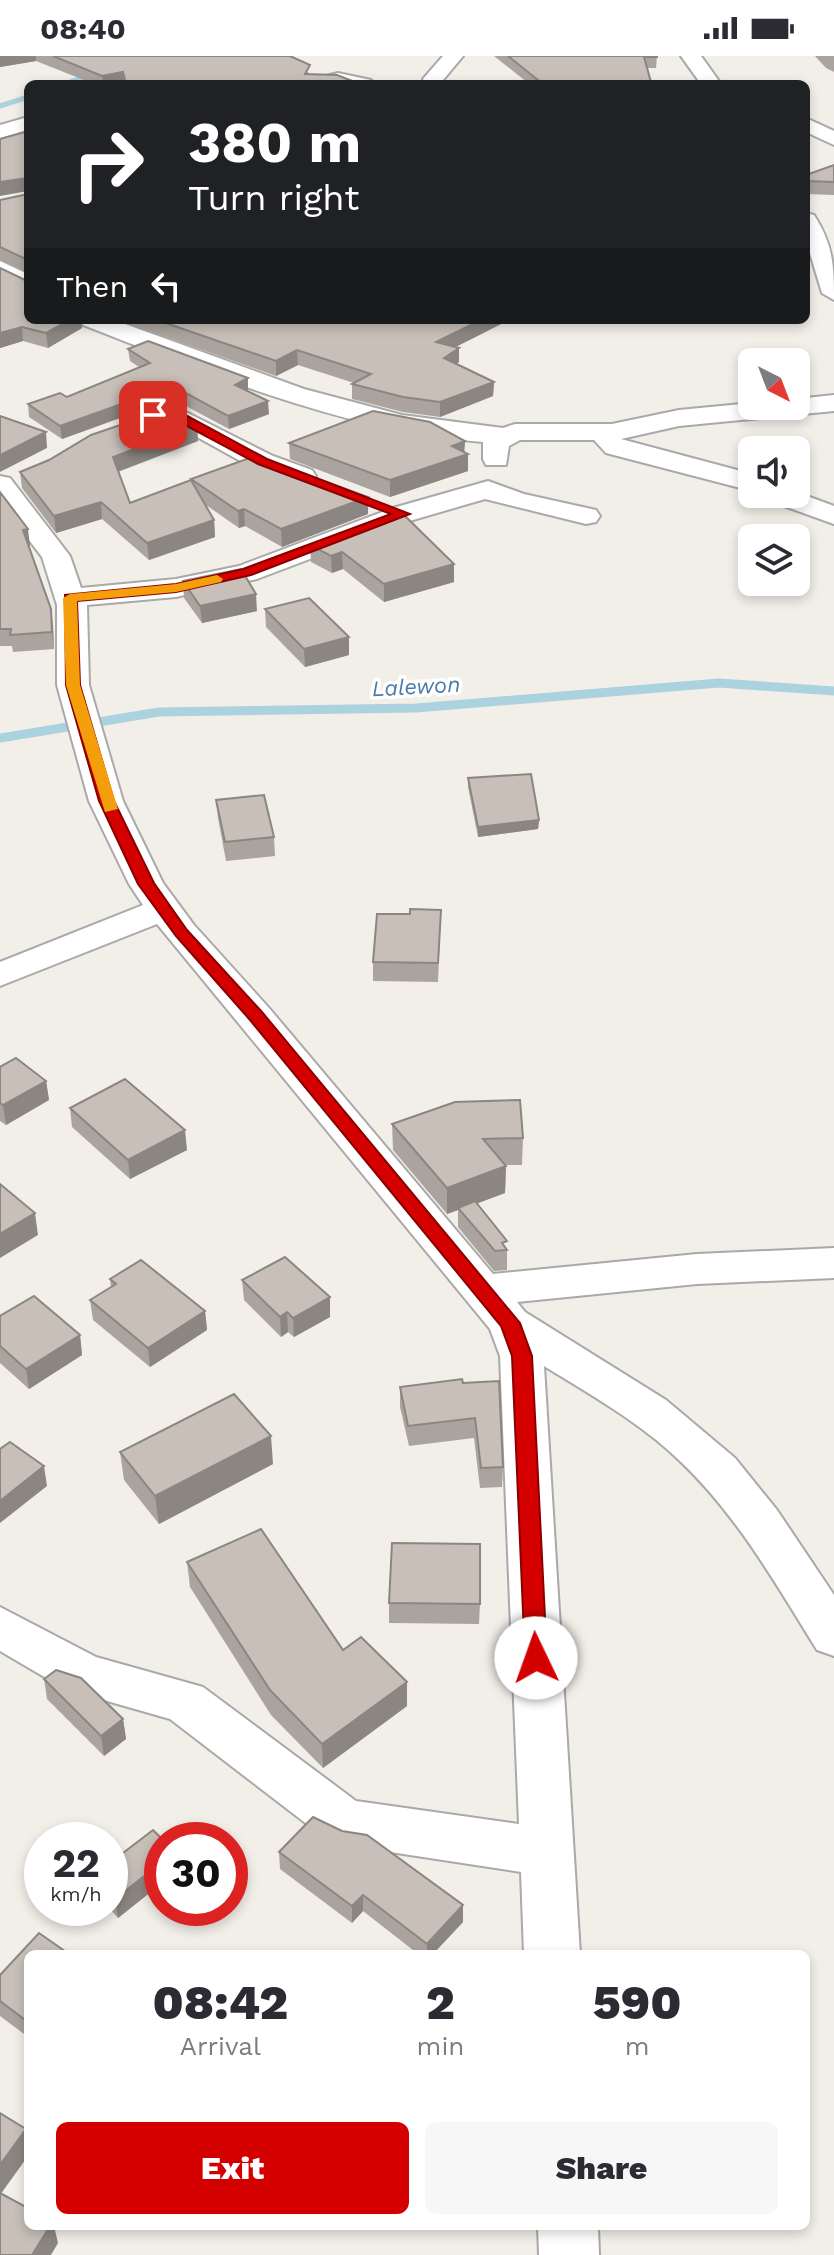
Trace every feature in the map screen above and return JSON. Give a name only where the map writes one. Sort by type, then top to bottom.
[{"type":"street","points":[[433,80],[453,56]]},
{"type":"street","points":[[691,56],[708,80]]},
{"type":"street","points":[[810,126],[832,136]]},
{"type":"street","points":[[810,131],[832,136]]},
{"type":"street","points":[[810,224],[834,233]]},
{"type":"street","points":[[810,228],[834,293]]},
{"type":"street","points":[[103,324],[257,379],[435,430],[504,436],[532,431],[612,432],[679,418],[834,403]]},
{"type":"street","points":[[124,429],[153,415],[174,414],[263,462],[331,486]]},
{"type":"street","points":[[435,430],[492,481],[500,499],[554,505],[586,516]]},
{"type":"street","points":[[612,432],[607,440],[615,447],[738,479]]},
{"type":"street","points":[[492,481],[496,443],[504,436]]},
{"type":"street","points":[[8,481],[56,556],[70,598],[73,685],[106,801],[146,884],[496,1306],[522,1356],[552,1950]]},
{"type":"street","points":[[70,598],[176,588],[247,573],[492,481]]},
{"type":"street","points":[[370,500],[403,514]]},
{"type":"street","points":[[810,507],[834,516]]},
{"type":"street","points":[[0,975],[164,909]]},
{"type":"street","points":[[496,1306],[697,1269],[834,1263]]},
{"type":"street","points":[[496,1306],[669,1426],[721,1473],[773,1540],[834,1636]]},
{"type":"street","points":[[0,1627],[83,1674],[185,1702],[344,1822],[546,1852]]},
{"type":"street","points":[[568,2230],[569,2255]]},
{"type":"building","points":[[53,56],[290,56],[310,65],[305,74],[337,75],[350,80],[125,80],[123,72],[102,76]]},
{"type":"building","points":[[508,56],[657,56],[644,57],[650,80],[538,80]]},
{"type":"building","points":[[24,132],[24,179],[0,182],[0,139]]},
{"type":"building","points":[[834,165],[834,182],[810,181],[810,174]]},
{"type":"building","points":[[24,195],[24,258],[0,247],[0,200]]},
{"type":"building","points":[[0,268],[24,280],[24,324],[63,324],[46,333],[22,327],[0,333]]},
{"type":"building","points":[[169,324],[473,324],[436,342],[459,348],[444,358],[494,382],[440,402],[403,397],[352,384],[371,374],[297,350],[276,361]]},
{"type":"building","points":[[148,341],[248,378],[235,385],[268,401],[228,416],[184,392],[163,389],[60,426],[28,404],[60,393],[67,397],[150,363],[128,349]]},
{"type":"building","points":[[167,409],[197,425],[113,457],[130,503],[191,480],[214,520],[147,543],[101,502],[54,516],[20,472],[49,460],[91,435]]},
{"type":"building","points":[[373,411],[430,422],[465,441],[452,446],[468,454],[390,480],[289,443]]},
{"type":"building","points":[[0,416],[46,432],[0,455]]},
{"type":"building","points":[[255,456],[368,497],[281,529],[244,509],[238,511],[191,479]]},
{"type":"building","points":[[0,492],[28,529],[23,530],[51,609],[52,632],[10,635],[11,629],[0,629]]},
{"type":"building","points":[[400,511],[454,564],[384,584],[342,552],[331,556],[310,545]]},
{"type":"building","points":[[241,569],[256,594],[200,606],[183,581]]},
{"type":"building","points":[[309,598],[349,637],[304,649],[265,609]]},
{"type":"building","points":[[531,774],[539,820],[478,827],[468,778]]},
{"type":"building","points":[[264,795],[274,837],[225,842],[216,800]]},
{"type":"building","points":[[410,909],[441,910],[438,963],[373,962],[377,914],[410,914]]},
{"type":"building","points":[[16,1058],[46,1081],[3,1105],[0,1103],[0,1067]]},
{"type":"building","points":[[125,1079],[185,1130],[128,1160],[70,1108]]},
{"type":"building","points":[[520,1100],[523,1138],[483,1139],[506,1166],[447,1188],[392,1124],[455,1102]]},
{"type":"building","points":[[0,1184],[35,1213],[0,1234]]},
{"type":"building","points":[[475,1201],[507,1241],[502,1243],[507,1250],[495,1251],[458,1208]]},
{"type":"building","points":[[285,1257],[330,1297],[293,1318],[287,1312],[280,1317],[242,1280]]},
{"type":"building","points":[[141,1260],[205,1311],[148,1348],[90,1300],[116,1284],[110,1279]]},
{"type":"building","points":[[34,1296],[80,1335],[26,1369],[0,1346],[0,1316]]},
{"type":"building","points":[[462,1379],[463,1383],[499,1381],[503,1467],[481,1468],[475,1418],[408,1426],[400,1387]]},
{"type":"building","points":[[234,1394],[271,1436],[155,1496],[120,1452]]},
{"type":"building","points":[[10,1442],[44,1466],[0,1501],[0,1449]]},
{"type":"building","points":[[261,1529],[343,1650],[361,1637],[407,1682],[322,1744],[270,1690],[187,1562]]},
{"type":"building","points":[[392,1543],[480,1544],[480,1604],[389,1603]]},
{"type":"building","points":[[56,1670],[81,1678],[123,1719],[101,1736],[44,1679]]},
{"type":"building","points":[[313,1817],[342,1831],[367,1835],[463,1905],[427,1944],[363,1895],[352,1906],[279,1852]]},
{"type":"building","points":[[144,1837],[144,1876],[128,1889],[128,1849]]},
{"type":"building","points":[[39,1933],[63,1950],[24,1950],[24,2019],[0,2001],[0,1975]]},
{"type":"building","points":[[0,2113],[24,2128],[24,2132],[0,2165]]},
{"type":"building","points":[[0,2193],[24,2206],[24,2230],[48,2230],[32,2255],[0,2255]]},
{"type":"waterway","points":[[75,80],[92,74]]},
{"type":"waterway","points":[[0,106],[24,98]]},
{"type":"waterway","name":"Lalewon","points":[[0,738],[159,712],[416,708],[719,683],[834,691]]},
{"type":"slow traffic","points":[[110,809],[73,685],[70,598],[176,588],[217,579]]},
{"type":"route","points":[[153,415],[174,414],[263,462],[403,514],[247,573],[176,588],[70,598],[73,685],[106,801],[146,884],[181,933],[256,1016],[510,1323],[522,1356],[536,1658]]}]
